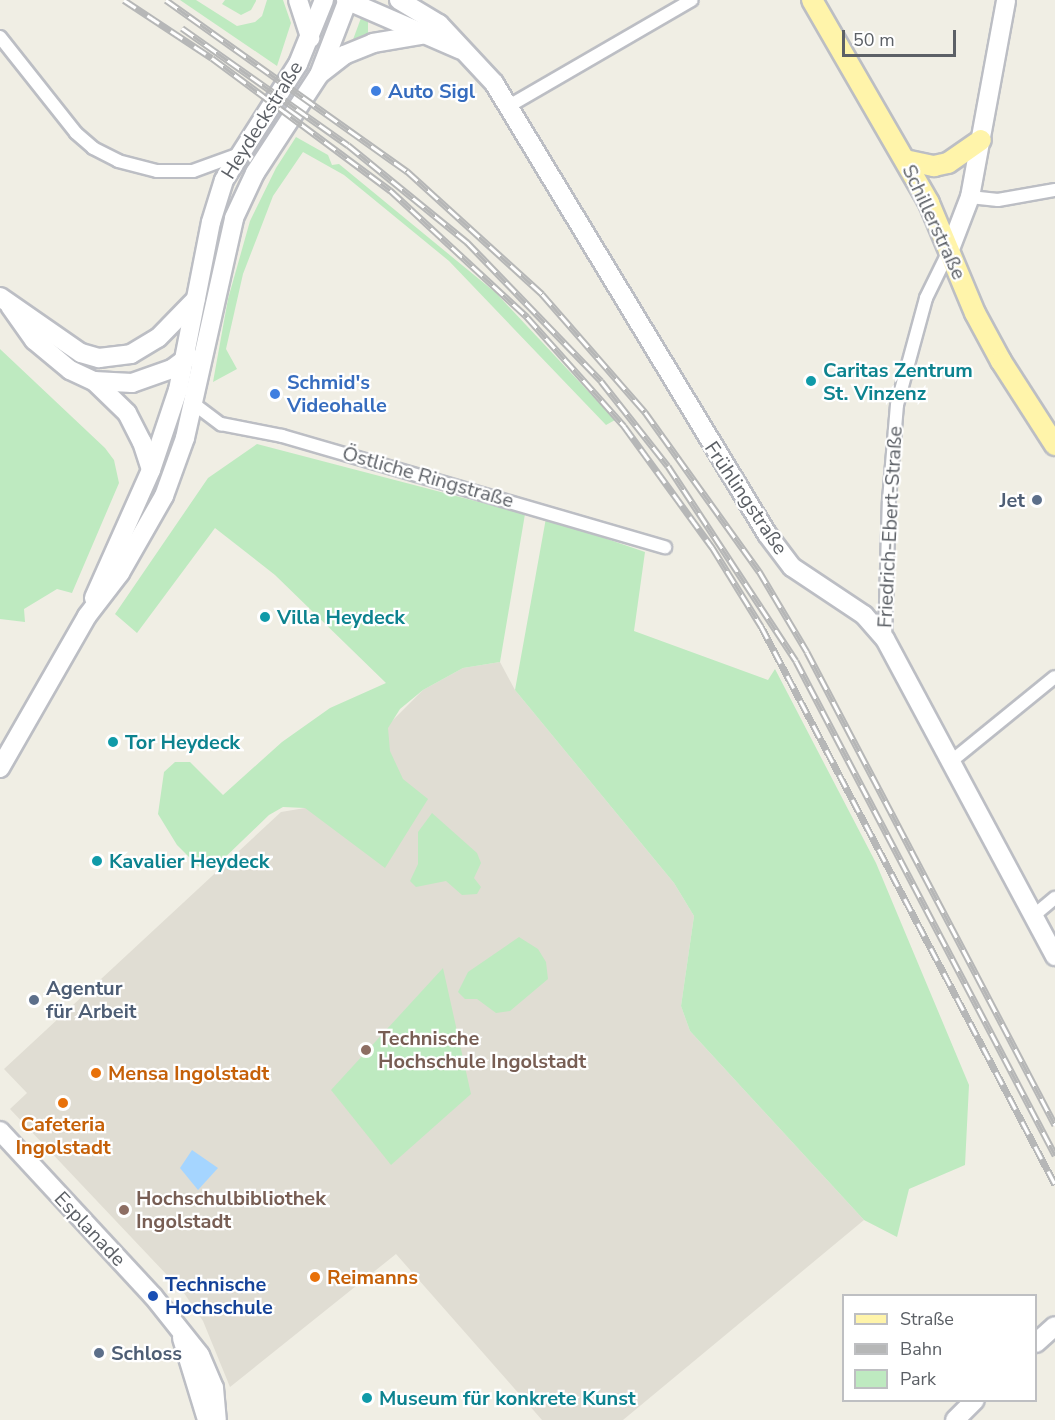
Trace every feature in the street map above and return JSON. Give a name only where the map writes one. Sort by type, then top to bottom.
[{"type":"main road","name":"Schillerstraße","points":[[812,0],[905,160],[950,249],[990,342],[1055,445]]},
{"type":"main road","points":[[905,160],[934,166],[948,163],[981,140]]},
{"type":"street","points":[[298,0],[310,39]]},
{"type":"street","name":"Heydeckstraße","points":[[0,768],[87,616],[151,470],[186,360],[215,203],[237,155],[298,64],[324,0]]},
{"type":"street","points":[[348,0],[468,53]]},
{"type":"street","name":"Heydeckstraße","points":[[87,616],[120,573],[160,504],[194,404],[209,322],[234,218],[255,173],[319,75],[348,0]]},
{"type":"street","name":"Frühlingstraße","points":[[399,0],[439,24],[468,53],[509,106],[756,519],[792,567],[864,615],[885,639],[948,763],[1055,956]]},
{"type":"street","points":[[509,106],[692,0]]},
{"type":"street","name":"Friedrich-Ebert-Straße","points":[[885,639],[889,500],[897,405],[926,298],[950,249],[970,197],[1006,0]]},
{"type":"street","points":[[319,75],[344,55],[373,43],[424,35]]},
{"type":"street","points":[[0,37],[56,109],[93,148],[118,161],[157,171],[193,171],[237,155]]},
{"type":"street","points":[[970,197],[998,200],[1055,190]]},
{"type":"street","points":[[5,302],[81,353],[99,358],[131,354],[158,339],[197,297]]},
{"type":"street","points":[[5,302],[34,340],[70,370],[94,381],[127,413],[142,441],[151,470]]},
{"type":"street","name":"Heydeckstraße","points":[[160,375],[186,360],[209,322]]},
{"type":"street","points":[[131,354],[142,358],[194,404]]},
{"type":"street","points":[[94,381],[132,383],[160,375]]},
{"type":"street","name":"Östliche Ringstraße","points":[[194,404],[221,423],[316,446],[665,547]]},
{"type":"street","points":[[948,763],[1055,677]]},
{"type":"street","points":[[1032,917],[1055,898]]},
{"type":"street","name":"Esplanade","points":[[0,1131],[179,1328],[210,1374],[217,1420]]},
{"type":"street","points":[[1037,1341],[1055,1326]]},
{"type":"street","name":"Esplanade","points":[[179,1328],[207,1420]]},
{"type":"street","points":[[955,1420],[974,1402]]},
{"type":"shaded area","name":"Technische Hochschule Ingolstadt","points":[[500,662],[515,690],[674,883],[694,916],[681,1006],[690,1031],[864,1220],[623,1420],[542,1420],[396,1254],[230,1387],[203,1321],[184,1293],[10,1109],[27,1093],[4,1069],[281,812],[305,808],[423,690],[463,668]]},
{"type":"green space","points":[[180,0],[196,0],[237,26],[255,22],[262,16],[267,0],[283,0],[291,23],[277,66]]},
{"type":"green space","points":[[225,0],[256,1],[251,10],[241,15],[222,4]]},
{"type":"green space","points":[[361,18],[368,20],[368,36],[351,45]]},
{"type":"green space","points":[[296,137],[328,155],[332,165],[339,164],[496,293],[615,420],[606,425],[449,261],[344,175],[303,152],[273,196],[243,274],[226,349],[237,369],[213,382],[228,299],[250,221],[276,168]]},
{"type":"green space","points":[[0,349],[105,448],[114,460],[119,483],[72,593],[57,589],[24,609],[25,622],[0,619]]},
{"type":"green space","points":[[257,444],[525,514],[500,662],[463,668],[423,690],[400,709],[388,728],[390,751],[403,779],[428,799],[385,868],[305,808],[283,807],[269,815],[216,866],[200,868],[177,845],[158,814],[164,772],[175,762],[190,762],[223,795],[282,742],[330,708],[386,683],[275,575],[215,528],[137,633],[115,614],[208,478]]},
{"type":"green space","points":[[546,518],[645,552],[634,631],[768,680],[775,669],[876,863],[969,1085],[965,1165],[909,1189],[897,1237],[864,1220],[690,1031],[681,1006],[694,916],[674,883],[515,690]]},
{"type":"green space","points":[[432,813],[477,853],[481,863],[474,878],[481,887],[477,894],[462,895],[446,881],[416,887],[410,881],[418,864],[418,832]]},
{"type":"green space","points":[[519,937],[538,949],[546,962],[548,979],[510,1011],[496,1013],[477,999],[465,999],[458,992],[468,972]]},
{"type":"green space","points":[[443,968],[471,1094],[391,1165],[331,1090]]},
{"type":"water","points":[[192,1150],[218,1168],[198,1190],[180,1168]]},
{"type":"railway","points":[[124,0],[212,58],[390,190],[527,317],[624,426],[712,547],[761,626],[1055,1184]]},
{"type":"railway","points":[[166,0],[407,171],[542,294],[645,412],[759,571],[807,652],[1055,1125]]},
{"type":"railway","points":[[182,28],[348,145],[467,242],[601,381],[668,466],[796,661],[1055,1155]]},
{"type":"place","name":"Auto Sigl","points":[[376,91]]},
{"type":"place","name":"Caritas Zentrum St. Vinzenz","points":[[811,381]]},
{"type":"place","name":"Schmid's Videohalle","points":[[275,394]]},
{"type":"place","name":"Jet","points":[[1037,500]]},
{"type":"place","name":"Villa Heydeck","points":[[265,617]]},
{"type":"place","name":"Tor Heydeck","points":[[113,742]]},
{"type":"place","name":"Kavalier Heydeck","points":[[97,861]]},
{"type":"place","name":"Agentur für Arbeit","points":[[34,1000]]},
{"type":"place","name":"Technische Hochschule Ingolstadt","points":[[366,1050]]},
{"type":"place","name":"Mensa Ingolstadt","points":[[96,1073]]},
{"type":"place","name":"Cafeteria Ingolstadt","points":[[63,1103]]},
{"type":"place","name":"Hochschulbibliothek Ingolstadt","points":[[124,1210]]},
{"type":"place","name":"Reimanns","points":[[315,1277]]},
{"type":"place","name":"Technische Hochschule","points":[[153,1296]]},
{"type":"place","name":"Schloss","points":[[99,1353]]},
{"type":"place","name":"Museum für konkrete Kunst","points":[[367,1398]]}]
